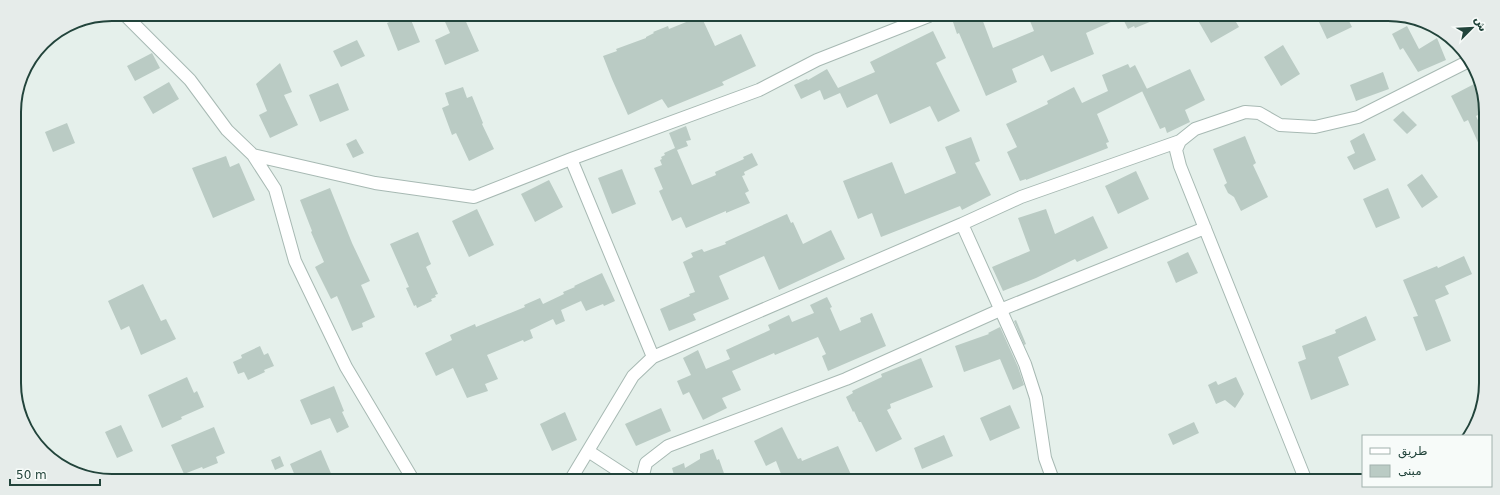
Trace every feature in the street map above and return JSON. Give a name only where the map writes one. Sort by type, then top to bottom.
[{"type":"street","points":[[131,21],[190,80],[227,130],[253,155],[275,189],[295,261],[346,367],[410,474]]},
{"type":"street","points":[[253,155],[375,183],[474,197],[571,159],[759,90],[817,60],[917,21]]},
{"type":"street","points":[[574,474],[633,376],[653,357],[962,224],[1020,197],[1180,141],[1196,129],[1245,112],[1259,113],[1280,125],[1315,127],[1358,117],[1465,64]]},
{"type":"street","points":[[1180,141],[1176,150],[1180,166],[1303,474]]},
{"type":"street","points":[[571,159],[653,357]]},
{"type":"street","points":[[962,224],[1025,364],[1036,398],[1045,458],[1051,474]]},
{"type":"street","points":[[643,474],[646,463],[668,446],[846,379],[1000,310],[1205,228]]},
{"type":"street","points":[[588,451],[623,474]]},
{"type":"building","points":[[392,21],[411,21],[420,42],[398,51],[387,23]]},
{"type":"building","points":[[445,21],[466,21],[479,51],[445,65],[435,40],[450,33]]},
{"type":"building","points":[[689,21],[703,21],[715,46],[741,34],[756,66],[722,82],[724,85],[668,108],[662,99],[628,115],[603,56],[617,51],[616,49],[646,38],[654,33],[653,32],[668,26],[669,29]]},
{"type":"building","points":[[953,21],[983,21],[993,48],[1034,31],[1030,21],[1113,21],[1086,33],[1094,54],[1051,72],[1043,55],[1012,69],[1017,82],[986,96],[959,33],[957,34]]},
{"type":"building","points":[[1124,21],[1152,21],[1135,28],[1134,26],[1128,29]]},
{"type":"building","points":[[1198,21],[1235,21],[1239,27],[1211,43]]},
{"type":"building","points":[[1349,21],[1352,27],[1327,39],[1319,22]]},
{"type":"building","points":[[1407,26],[1419,49],[1437,38],[1446,60],[1418,72],[1403,48],[1400,50],[1392,34]]},
{"type":"building","points":[[933,31],[946,58],[936,63],[960,111],[938,122],[930,106],[890,124],[877,94],[847,108],[840,93],[824,100],[820,90],[801,99],[794,85],[807,79],[808,80],[827,69],[838,88],[875,72],[870,62]]},
{"type":"building","points":[[357,40],[365,56],[341,67],[333,51]]},
{"type":"building","points":[[1283,45],[1300,74],[1281,86],[1264,57]]},
{"type":"building","points":[[152,53],[160,68],[135,81],[127,66]]},
{"type":"building","points":[[280,63],[292,92],[284,95],[298,125],[270,138],[259,115],[267,111],[256,84]]},
{"type":"building","points":[[1128,64],[1130,68],[1135,65],[1147,89],[1097,114],[1109,142],[1106,143],[1108,148],[1020,181],[1007,152],[1017,147],[1006,124],[1048,104],[1047,101],[1074,87],[1082,103],[1108,91],[1102,75]]},
{"type":"building","points":[[1190,69],[1205,100],[1185,110],[1190,122],[1167,133],[1165,127],[1160,129],[1142,91]]},
{"type":"building","points":[[1383,72],[1389,89],[1356,101],[1350,85]]},
{"type":"building","points":[[169,82],[179,99],[153,114],[143,97]]},
{"type":"building","points":[[338,83],[349,110],[320,122],[309,95]]},
{"type":"building","points":[[1474,84],[1479,112],[1479,114],[1476,116],[1479,122],[1479,145],[1468,120],[1464,122],[1451,96]]},
{"type":"building","points":[[463,87],[467,98],[472,96],[483,123],[482,124],[494,149],[469,161],[456,133],[452,135],[442,108],[449,105],[445,93]]},
{"type":"building","points":[[1403,111],[1417,125],[1407,134],[1393,120]]},
{"type":"building","points":[[67,123],[75,143],[53,152],[45,132]]},
{"type":"building","points":[[686,126],[691,140],[686,141],[688,146],[677,150],[692,185],[716,175],[715,172],[744,159],[743,157],[752,153],[758,165],[744,172],[745,175],[742,176],[749,191],[745,193],[750,203],[726,213],[726,211],[686,228],[681,217],[672,221],[659,191],[663,189],[654,168],[662,165],[660,160],[662,159],[661,157],[665,155],[664,153],[675,148],[669,133]]},
{"type":"building","points":[[1364,133],[1376,160],[1354,170],[1347,157],[1355,153],[1350,141]]},
{"type":"building","points":[[1245,136],[1256,163],[1253,165],[1268,197],[1241,211],[1234,197],[1228,193],[1224,185],[1227,183],[1213,149]]},
{"type":"building","points":[[971,137],[980,161],[975,163],[991,195],[962,210],[960,206],[881,237],[872,213],[858,219],[843,181],[892,162],[905,194],[956,173],[945,147]]},
{"type":"building","points":[[356,139],[364,153],[353,158],[346,144]]},
{"type":"building","points":[[226,156],[230,167],[239,163],[255,200],[213,218],[192,168]]},
{"type":"building","points":[[622,169],[636,204],[612,214],[598,178]]},
{"type":"building","points":[[1136,171],[1149,199],[1118,214],[1105,186]]},
{"type":"building","points":[[1422,174],[1438,197],[1422,208],[1407,185]]},
{"type":"building","points":[[549,180],[563,207],[535,222],[521,194]]},
{"type":"building","points":[[330,188],[352,243],[370,281],[361,285],[375,317],[362,323],[363,327],[352,331],[337,296],[331,299],[315,267],[324,262],[311,232],[312,231],[300,200]]},
{"type":"building","points":[[1388,188],[1400,218],[1376,228],[1363,199]]},
{"type":"building","points":[[477,209],[494,245],[469,257],[452,221]]},
{"type":"building","points":[[1046,209],[1055,234],[1093,216],[1108,248],[1077,262],[1075,259],[1036,278],[1003,291],[992,267],[1030,251],[1018,218]]},
{"type":"building","points":[[787,214],[791,223],[793,222],[803,244],[831,230],[845,259],[779,290],[764,256],[719,276],[729,299],[693,314],[696,320],[669,331],[660,309],[690,296],[689,294],[695,292],[683,262],[693,257],[691,253],[702,249],[704,252],[726,244],[725,242]]},
{"type":"building","points":[[418,232],[431,264],[426,267],[438,294],[435,295],[436,297],[431,299],[432,301],[417,308],[416,305],[414,306],[406,288],[409,287],[390,244]]},
{"type":"building","points":[[1188,252],[1198,273],[1176,283],[1167,262]]},
{"type":"building","points":[[1464,256],[1472,274],[1445,286],[1449,294],[1435,300],[1451,341],[1426,351],[1413,317],[1418,316],[1403,280],[1437,266],[1438,268]]},
{"type":"building","points":[[602,273],[615,301],[586,311],[581,301],[561,310],[565,321],[556,325],[553,319],[530,330],[533,338],[524,342],[523,340],[487,355],[498,379],[485,384],[488,391],[467,398],[453,368],[436,376],[425,353],[452,340],[450,335],[475,324],[476,327],[525,307],[524,305],[540,298],[543,304],[564,294],[563,292],[575,287],[574,286]]},
{"type":"building","points":[[143,284],[161,321],[166,319],[176,339],[141,355],[129,326],[121,330],[108,301]]},
{"type":"building","points":[[827,297],[840,331],[861,322],[860,318],[872,313],[886,346],[828,371],[822,356],[826,354],[818,337],[775,355],[774,353],[732,371],[741,390],[722,398],[727,408],[703,420],[689,392],[683,395],[677,381],[691,375],[683,358],[698,350],[706,369],[730,359],[726,350],[770,330],[768,325],[789,315],[792,322],[814,313],[810,305]]},
{"type":"building","points":[[1366,316],[1376,340],[1338,357],[1349,385],[1311,400],[1298,362],[1306,359],[1302,346],[1336,333],[1335,330]]},
{"type":"building","points":[[1016,320],[1026,344],[1024,345],[1014,321]]},
{"type":"building","points":[[1000,327],[1018,367],[1024,385],[1013,390],[1000,359],[964,372],[955,346],[989,334],[988,333]]},
{"type":"building","points":[[260,346],[264,355],[268,353],[274,366],[264,370],[265,372],[248,380],[244,372],[238,374],[233,362],[242,358],[241,355]]},
{"type":"building","points":[[921,358],[933,387],[890,404],[891,408],[887,410],[902,439],[876,452],[846,397],[853,393],[852,391],[882,377],[881,374]]},
{"type":"building","points":[[187,377],[194,393],[197,391],[204,407],[181,417],[182,419],[162,428],[148,395]]},
{"type":"building","points":[[1236,377],[1244,394],[1235,408],[1225,400],[1216,404],[1208,385],[1216,381],[1218,385]]},
{"type":"building","points":[[334,386],[344,411],[342,412],[349,427],[337,433],[330,418],[311,425],[300,400]]},
{"type":"building","points":[[1010,405],[1020,428],[990,441],[980,418]]},
{"type":"building","points":[[661,408],[671,431],[636,446],[625,424]]},
{"type":"building","points":[[565,412],[577,440],[552,451],[540,424]]},
{"type":"building","points":[[1194,422],[1199,433],[1173,445],[1168,434]]},
{"type":"building","points":[[121,425],[133,451],[117,458],[105,432]]},
{"type":"building","points":[[214,427],[225,453],[216,457],[218,463],[184,474],[171,445]]},
{"type":"building","points":[[782,427],[798,459],[801,458],[802,461],[838,446],[851,474],[781,474],[776,461],[766,466],[754,441]]},
{"type":"building","points":[[944,435],[953,456],[922,469],[914,448]]},
{"type":"building","points":[[713,449],[717,460],[719,459],[724,474],[674,474],[672,468],[684,463],[685,468],[700,459],[700,454]]},
{"type":"building","points":[[321,450],[331,474],[294,474],[290,464]]},
{"type":"building","points":[[280,456],[284,466],[275,470],[271,460]]}]
